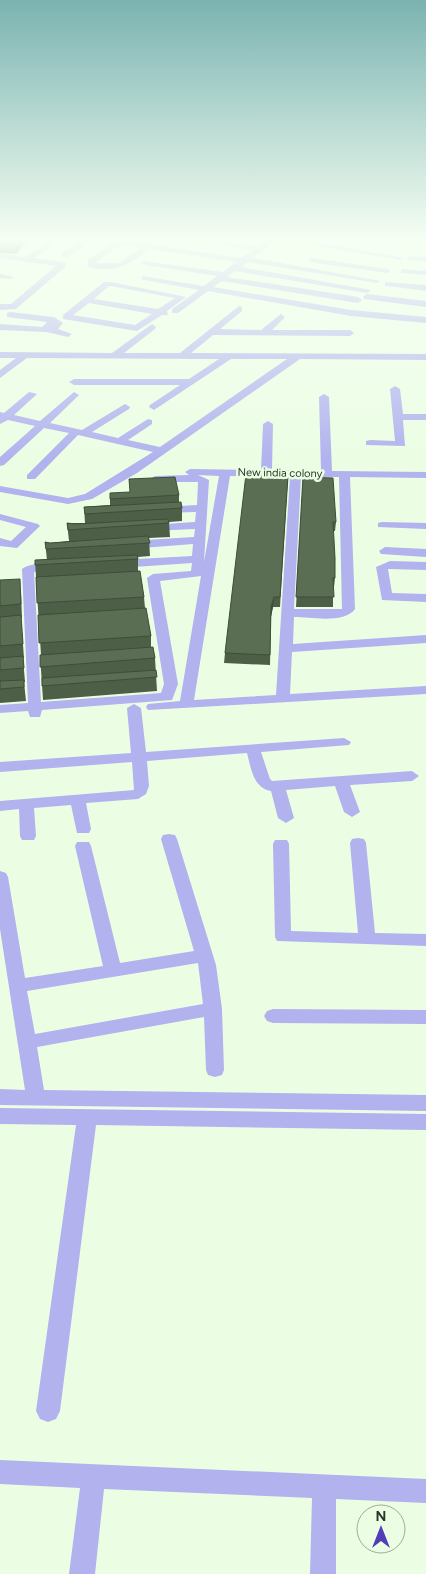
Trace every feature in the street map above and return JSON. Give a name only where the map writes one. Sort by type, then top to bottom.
[{"type":"street","points":[[68,334],[51,330],[69,314]]},
{"type":"street","points":[[105,314],[120,317]]},
{"type":"street","points":[[110,325],[124,314]]},
{"type":"street","points":[[66,317],[138,328],[157,314]]},
{"type":"street","points":[[114,356],[134,335],[170,314]]},
{"type":"street","points":[[183,355],[233,314]]},
{"type":"street","points":[[367,314],[426,320]]},
{"type":"street","points":[[0,327],[44,330],[54,319],[10,315]]},
{"type":"street","points":[[264,332],[282,317]]},
{"type":"street","points":[[110,325],[110,329],[134,335]]},
{"type":"street","points":[[212,332],[350,333]]},
{"type":"street","points":[[0,355],[426,357]]},
{"type":"street","points":[[0,375],[25,355]]},
{"type":"street","points":[[154,407],[229,356]]},
{"type":"street","points":[[1,490],[68,501],[88,497],[133,471],[298,356]]},
{"type":"street","points":[[74,382],[192,382]]},
{"type":"street","points":[[370,444],[401,444],[395,389]]},
{"type":"street","points":[[2,418],[32,394]]},
{"type":"street","points":[[0,463],[74,394]]},
{"type":"street","points":[[324,398],[327,474]]},
{"type":"street","points":[[31,476],[81,432],[125,407]]},
{"type":"street","points":[[399,417],[426,417]]},
{"type":"street","points":[[2,418],[43,423],[162,451]]},
{"type":"street","points":[[120,441],[148,422]]},
{"type":"street","points":[[266,473],[268,424]]},
{"type":"street","name":"New india colony","points":[[133,471],[426,475]]},
{"type":"street","points":[[186,705],[226,472]]},
{"type":"street","points":[[282,698],[296,474]]},
{"type":"street","points":[[287,613],[337,614],[346,612],[349,609],[344,474]]},
{"type":"street","points":[[0,717],[35,711],[168,698],[171,684],[165,678],[148,578],[197,574],[204,480],[195,478],[144,479]]},
{"type":"street","points":[[155,511],[202,508]]},
{"type":"street","points":[[0,516],[34,526],[0,557]]},
{"type":"street","points":[[134,529],[201,525]]},
{"type":"street","points":[[382,525],[424,539]]},
{"type":"street","points":[[385,551],[424,539]]},
{"type":"street","points":[[116,546],[200,540]]},
{"type":"street","points":[[0,542],[13,545]]},
{"type":"street","points":[[104,564],[198,559]]},
{"type":"street","points":[[426,566],[390,565],[382,567],[386,597],[426,598]]},
{"type":"street","points":[[35,711],[38,687],[35,622],[28,569],[66,567]]},
{"type":"street","points":[[15,624],[35,622]]},
{"type":"street","points":[[286,648],[426,639]]},
{"type":"street","points":[[16,665],[37,664]]},
{"type":"street","points":[[17,689],[38,687]]},
{"type":"street","points":[[0,710],[35,711],[134,708],[426,690]]},
{"type":"street","points":[[0,806],[138,794],[142,786],[134,708]]},
{"type":"street","points":[[0,767],[344,742]]},
{"type":"street","points":[[252,748],[263,782],[269,786],[412,776]]},
{"type":"street","points":[[341,782],[352,812]]},
{"type":"street","points":[[277,786],[286,818]]},
{"type":"street","points":[[78,800],[83,838],[112,970]]},
{"type":"street","points":[[26,804],[28,836]]},
{"type":"street","points":[[169,839],[204,956],[213,1009],[215,1070]]},
{"type":"street","points":[[358,843],[367,939]]},
{"type":"street","points":[[281,844],[283,936],[426,940]]},
{"type":"street","points":[[0,877],[36,1098]]},
{"type":"street","points":[[18,986],[204,956]]},
{"type":"street","points":[[27,1042],[213,1009]]},
{"type":"street","points":[[273,1016],[426,1017]]},
{"type":"street","points":[[0,1097],[426,1103]]},
{"type":"street","points":[[0,1116],[426,1122]]},
{"type":"street","points":[[48,1411],[88,1117]]},
{"type":"street","points":[[0,1472],[426,1491]]},
{"type":"street","points":[[82,1574],[94,1475]]},
{"type":"street","points":[[324,1487],[324,1574]]},
{"type":"building","points":[[246,474],[282,474],[282,476],[288,476],[280,597],[274,597],[271,607],[270,655],[225,653]]},
{"type":"building","points":[[175,477],[179,495],[110,499],[110,493],[130,492],[129,479]]},
{"type":"building","points":[[303,477],[333,478],[336,522],[333,522],[335,558],[334,597],[296,597]]},
{"type":"building","points":[[181,502],[182,508],[85,514],[84,507]]},
{"type":"building","points":[[168,519],[169,523],[68,530],[67,523],[76,524]]},
{"type":"building","points":[[148,536],[150,543],[46,549],[45,542],[50,543]]},
{"type":"building","points":[[137,555],[138,559],[35,565],[35,560]]},
{"type":"building","points":[[140,571],[144,597],[37,603],[36,577]]},
{"type":"building","points":[[20,579],[21,604],[0,606],[0,580]]},
{"type":"building","points":[[146,608],[151,636],[39,643],[38,615]]},
{"type":"building","points":[[21,615],[23,644],[0,646],[0,617]]},
{"type":"building","points":[[153,647],[155,658],[40,667],[40,655]]},
{"type":"building","points":[[23,656],[24,668],[0,670],[0,658]]},
{"type":"building","points":[[156,670],[157,677],[42,686],[42,678]]},
{"type":"building","points":[[24,680],[24,687],[0,689],[0,681]]}]
